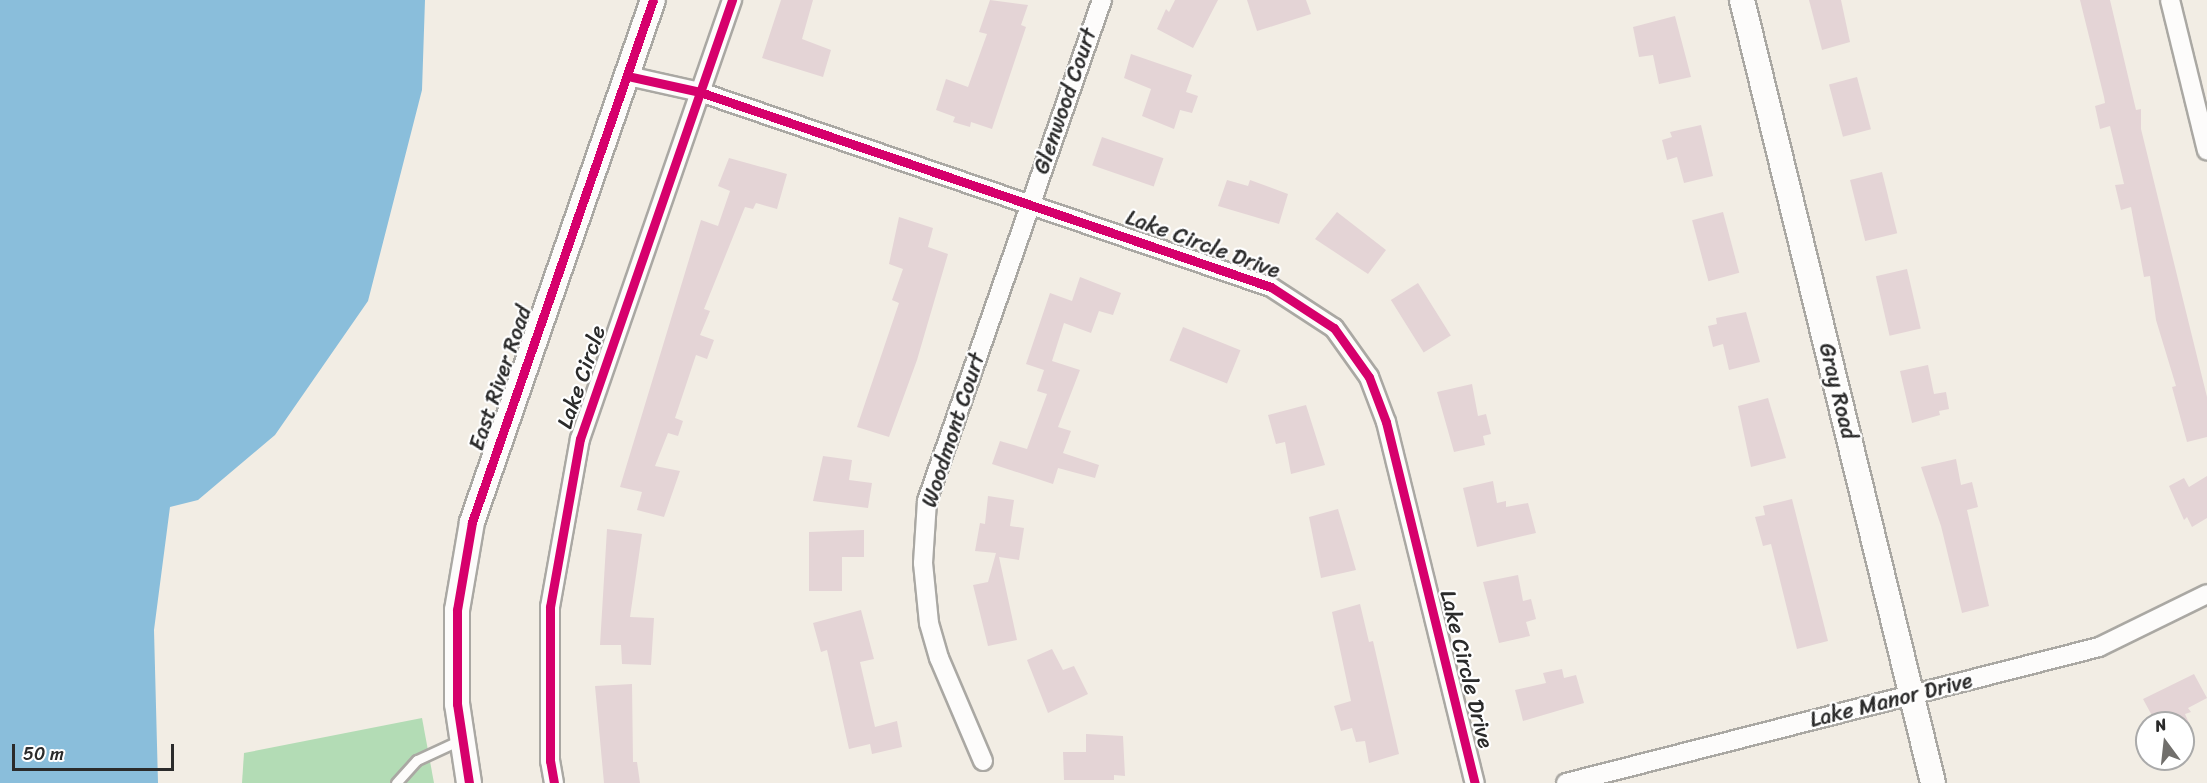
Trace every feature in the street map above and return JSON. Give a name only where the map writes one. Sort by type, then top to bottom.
[{"type":"street","name":"East River Road","points":[[469,783],[457,704],[457,610],[472,522],[653,0]]},
{"type":"street","name":"Lake Circle","points":[[554,783],[550,761],[550,607],[579,439],[732,0]]},
{"type":"street","name":"Glenwood Court","points":[[1030,204],[1102,0]]},
{"type":"street","name":"Gray Road","points":[[1742,0],[1933,783]]},
{"type":"street","points":[[2170,0],[2207,151]]},
{"type":"street","name":"Lake Circle Drive","points":[[628,76],[700,92],[1271,287],[1314,313],[1351,348],[1369,377],[1386,422],[1475,783]]},
{"type":"street","name":"Woodmont Court","points":[[983,761],[939,658],[925,589],[923,531],[937,465],[1030,204]]},
{"type":"street","name":"Lake Manor Drive","points":[[1566,783],[2099,647],[2207,594]]},
{"type":"lane","points":[[396,783],[417,760],[462,739]]},
{"type":"green space","points":[[422,718],[434,783],[242,783],[244,753]]},
{"type":"water","points":[[0,0],[425,0],[422,90],[368,301],[275,435],[198,500],[170,507],[154,630],[158,783],[0,783]]},
{"type":"building","points":[[781,0],[813,0],[802,39],[831,50],[823,77],[762,58]]},
{"type":"building","points":[[990,0],[1028,5],[1021,25],[1026,27],[992,129],[971,122],[970,127],[953,122],[955,117],[936,110],[946,79],[968,87],[987,34],[979,32]]},
{"type":"building","points":[[1175,0],[1218,0],[1193,48],[1157,29],[1166,9],[1169,12]]},
{"type":"building","points":[[1247,0],[1306,0],[1311,14],[1257,31]]},
{"type":"building","points":[[1809,0],[1841,0],[1850,42],[1822,50]]},
{"type":"building","points":[[2080,0],[2110,0],[2136,110],[2141,109],[2141,129],[2207,397],[2207,437],[2187,442],[2172,387],[2176,386],[2156,320],[2150,276],[2144,277],[2131,207],[2121,210],[2115,185],[2124,184],[2110,126],[2100,129],[2095,106],[2105,103]]},
{"type":"building","points":[[1675,16],[1691,77],[1659,84],[1653,55],[1639,57],[1633,27]]},
{"type":"building","points":[[1131,54],[1192,75],[1186,92],[1198,96],[1192,113],[1180,110],[1174,129],[1142,116],[1151,89],[1124,78]]},
{"type":"building","points":[[1857,77],[1871,129],[1843,137],[1829,85]]},
{"type":"building","points":[[1701,125],[1713,176],[1684,183],[1677,157],[1667,160],[1662,140],[1672,137],[1670,132]]},
{"type":"building","points":[[1102,137],[1163,158],[1154,187],[1092,165]]},
{"type":"building","points":[[729,158],[787,174],[777,209],[756,203],[753,209],[745,207],[704,309],[710,311],[700,335],[714,340],[707,359],[696,355],[675,418],[683,421],[678,436],[668,433],[655,466],[680,471],[664,517],[637,510],[642,492],[620,487],[701,220],[718,226],[730,191],[718,186]]},
{"type":"building","points":[[1882,172],[1897,233],[1865,241],[1850,180]]},
{"type":"building","points":[[1227,180],[1248,186],[1250,180],[1288,194],[1279,224],[1218,206]]},
{"type":"building","points":[[1337,212],[1386,250],[1368,274],[1315,239]]},
{"type":"building","points":[[1723,212],[1739,273],[1708,281],[1692,220]]},
{"type":"building","points":[[899,217],[933,228],[928,247],[948,254],[917,360],[889,437],[857,427],[899,303],[892,300],[903,269],[889,264]]},
{"type":"building","points":[[1907,269],[1921,328],[1890,336],[1876,276]]},
{"type":"building","points":[[1080,277],[1121,293],[1113,315],[1099,311],[1091,333],[1064,323],[1052,361],[1080,370],[1058,427],[1071,431],[1063,453],[1099,465],[1095,478],[1058,468],[1053,484],[992,464],[1000,441],[1027,449],[1047,394],[1037,391],[1044,370],[1026,364],[1050,293],[1072,301]]},
{"type":"building","points":[[1418,283],[1451,336],[1424,353],[1391,300]]},
{"type":"building","points":[[1746,312],[1760,362],[1729,370],[1723,344],[1713,347],[1708,326],[1717,324],[1716,318]]},
{"type":"building","points":[[1183,327],[1240,350],[1227,384],[1170,360]]},
{"type":"building","points":[[1928,365],[1934,394],[1946,392],[1949,409],[1939,411],[1940,415],[1912,423],[1900,371]]},
{"type":"building","points":[[1472,384],[1478,416],[1486,414],[1491,434],[1483,436],[1485,445],[1454,452],[1437,392]]},
{"type":"building","points":[[1768,398],[1786,458],[1751,467],[1738,406]]},
{"type":"building","points":[[1306,405],[1325,465],[1291,474],[1285,442],[1276,444],[1268,415]]},
{"type":"building","points":[[823,456],[852,460],[849,480],[872,483],[868,508],[813,501]]},
{"type":"building","points":[[1956,459],[1961,485],[1972,482],[1978,507],[1967,510],[1989,606],[1962,613],[1941,526],[1921,467]]},
{"type":"building","points":[[2207,476],[2207,518],[2192,527],[2187,517],[2184,520],[2169,486],[2184,478],[2189,487]]},
{"type":"building","points":[[1493,481],[1497,503],[1506,501],[1506,507],[1528,503],[1536,533],[1477,547],[1463,488]]},
{"type":"building","points":[[988,496],[1014,500],[1010,526],[1024,528],[1019,560],[999,557],[1017,640],[988,646],[973,585],[988,582],[996,553],[975,551],[980,523],[985,524]]},
{"type":"building","points":[[1792,499],[1828,641],[1797,649],[1771,544],[1763,546],[1755,517],[1765,515],[1763,506]]},
{"type":"building","points":[[1338,509],[1356,570],[1321,578],[1309,517]]},
{"type":"building","points":[[607,529],[642,534],[630,617],[654,618],[651,665],[622,664],[621,645],[600,645]]},
{"type":"building","points":[[864,530],[864,557],[842,557],[842,591],[809,591],[809,532]]},
{"type":"building","points":[[1518,575],[1523,601],[1531,599],[1536,619],[1526,622],[1530,636],[1499,643],[1483,582]]},
{"type":"building","points":[[1360,604],[1369,642],[1373,641],[1399,754],[1369,763],[1365,741],[1356,742],[1352,728],[1341,731],[1334,706],[1351,701],[1332,612]]},
{"type":"building","points":[[861,610],[874,659],[860,662],[875,727],[897,721],[902,747],[872,754],[870,744],[849,749],[827,650],[821,652],[813,623]]},
{"type":"building","points":[[1052,649],[1063,670],[1074,666],[1088,694],[1048,713],[1027,660]]},
{"type":"building","points":[[1562,669],[1564,678],[1576,675],[1584,703],[1523,721],[1515,690],[1546,683],[1543,673]]},
{"type":"building","points":[[2194,674],[2207,698],[2188,708],[2190,711],[2150,711],[2143,699]]},
{"type":"building","points":[[632,684],[633,762],[637,762],[640,783],[604,783],[595,686]]},
{"type":"building","points":[[1086,734],[1123,736],[1125,776],[1114,775],[1114,780],[1064,780],[1063,752],[1086,752]]},
{"type":"cycle path","points":[[469,783],[457,704],[457,610],[472,522],[653,0]]},
{"type":"cycle path","points":[[554,783],[550,761],[550,607],[580,439],[732,0]]},
{"type":"cycle path","points":[[628,76],[700,92],[1271,287],[1334,328],[1369,377],[1386,422],[1475,783]]}]
